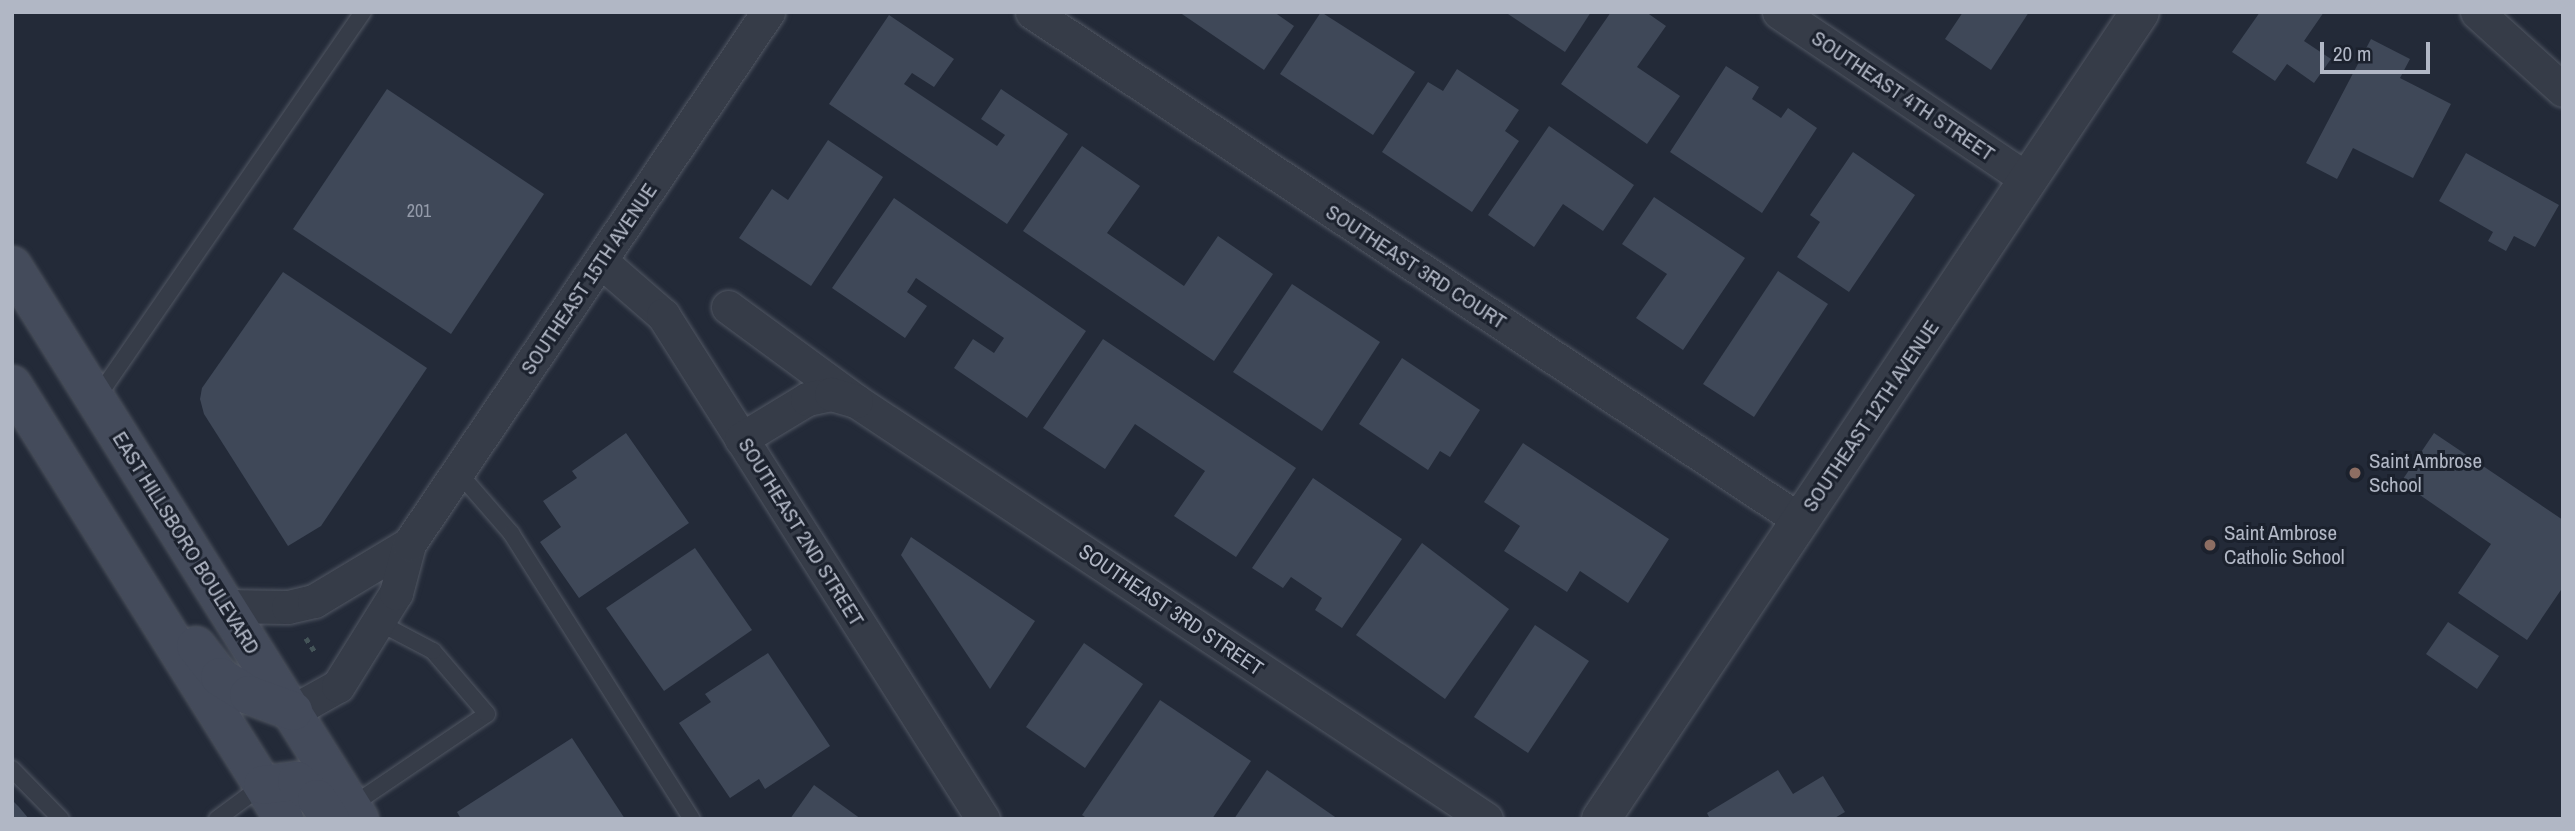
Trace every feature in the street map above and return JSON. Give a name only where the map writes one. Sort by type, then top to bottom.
[{"type":"main road","name":"EAST HILLSBORO BOULEVARD","points":[[12,267],[293,711],[347,815]]},
{"type":"main road","points":[[12,385],[284,819]]},
{"type":"main road","points":[[80,494],[220,677],[248,695],[293,711]]},
{"type":"main road","points":[[262,785],[297,781],[317,799],[347,815]]},
{"type":"street","name":"SOUTHEAST 15TH AVENUE","points":[[293,711],[338,686],[396,593],[409,544],[602,262],[768,12]]},
{"type":"street","name":"SOUTHEAST 3RD COURT","points":[[1032,12],[1801,521]]},
{"type":"street","name":"SOUTHEAST 4TH STREET","points":[[1779,12],[2028,180]]},
{"type":"street","name":"SOUTHEAST 12TH AVENUE","points":[[1601,819],[2140,12]]},
{"type":"street","points":[[2477,12],[2563,90]]},
{"type":"street","name":"SOUTHEAST 2ND STREET","points":[[602,262],[663,315],[983,819]]},
{"type":"street","name":"SOUTHEAST 3RD STREET","points":[[728,307],[856,401],[1486,819]]},
{"type":"street","name":"SOUTHEAST 3RD STREET","points":[[741,439],[807,399],[831,394],[856,401]]},
{"type":"street","name":"SOUTHEAST 15TH AVENUE","points":[[226,606],[288,607],[314,601],[409,544]]},
{"type":"lane","points":[[95,400],[177,286],[363,12]]},
{"type":"lane","points":[[458,472],[511,533],[692,819]]},
{"type":"lane","points":[[347,815],[487,714],[433,651],[378,622]]},
{"type":"lane","points":[[12,769],[61,819]]},
{"type":"lane","points":[[217,819],[262,785]]},
{"type":"building","points":[[1179,12],[1274,12],[1294,26],[1264,70]]},
{"type":"building","points":[[1321,12],[1415,72],[1373,135],[1280,74]]},
{"type":"building","points":[[1505,12],[1591,12],[1565,52]]},
{"type":"building","points":[[1611,12],[1646,12],[1666,26],[1637,67],[1680,96],[1647,144],[1561,84]]},
{"type":"building","points":[[1963,12],[2029,12],[1991,70],[1945,39]]},
{"type":"building","points":[[2260,12],[2324,12],[2304,41],[2331,59],[2314,83],[2287,64],[2275,81],[2232,52]]},
{"type":"building","points":[[889,15],[954,59],[934,87],[912,73],[904,84],[997,146],[1005,135],[981,119],[1001,89],[1068,134],[1007,224],[829,104]]},
{"type":"building","points":[[2371,39],[2410,59],[2400,78],[2451,104],[2413,178],[2353,148],[2337,179],[2306,163]]},
{"type":"building","points":[[1726,66],[1759,87],[1752,99],[1781,118],[1788,108],[1817,128],[1762,213],[1670,152]]},
{"type":"building","points":[[1457,69],[1519,110],[1505,131],[1519,141],[1472,212],[1382,152],[1428,82],[1443,91]]},
{"type":"building","points":[[387,89],[544,194],[451,334],[293,229]]},
{"type":"building","points":[[1549,126],[1634,185],[1603,231],[1563,204],[1534,247],[1488,215]]},
{"type":"building","points":[[828,140],[883,177],[811,286],[739,238],[772,189],[788,200]]},
{"type":"building","points":[[1082,146],[1140,186],[1107,233],[1184,286],[1218,236],[1273,274],[1214,361],[1023,231]]},
{"type":"building","points":[[1853,152],[1915,195],[1849,292],[1797,257],[1820,222],[1810,215]]},
{"type":"building","points":[[2466,153],[2559,205],[2535,247],[2514,236],[2506,251],[2488,241],[2493,232],[2439,201]]},
{"type":"building","points":[[1654,197],[1745,258],[1683,350],[1636,318],[1667,274],[1622,244]]},
{"type":"building","points":[[894,198],[1086,331],[1027,418],[954,368],[973,339],[994,353],[1004,338],[916,278],[907,292],[927,306],[905,338],[832,288]]},
{"type":"building","points":[[1778,271],[1828,304],[1754,417],[1703,384]]},
{"type":"building","points":[[283,272],[427,368],[321,526],[288,546],[204,414],[200,399],[202,388]]},
{"type":"building","points":[[1292,284],[1380,342],[1322,431],[1233,372]]},
{"type":"building","points":[[1103,339],[1296,468],[1236,557],[1174,516],[1205,471],[1135,424],[1105,469],[1043,428]]},
{"type":"building","points":[[1402,358],[1480,410],[1450,457],[1440,451],[1428,470],[1359,424]]},
{"type":"building","points":[[626,433],[689,523],[579,598],[540,542],[561,527],[543,501],[577,478],[572,471]]},
{"type":"building","points":[[2434,433],[2563,520],[2563,587],[2527,640],[2458,593],[2491,544],[2401,482]]},
{"type":"building","points":[[1523,443],[1669,539],[1628,603],[1580,571],[1567,592],[1504,551],[1520,526],[1484,502]]},
{"type":"building","points":[[1313,478],[1402,539],[1342,628],[1315,610],[1322,598],[1291,577],[1283,588],[1252,568]]},
{"type":"building","points":[[911,537],[1035,621],[990,689],[901,555]]},
{"type":"building","points":[[1422,543],[1509,609],[1445,699],[1356,635]]},
{"type":"building","points":[[695,548],[752,630],[664,691],[606,608]]},
{"type":"building","points":[[2448,622],[2499,656],[2477,689],[2426,654]]},
{"type":"building","points":[[1535,625],[1589,661],[1528,753],[1474,717]]},
{"type":"building","points":[[1084,643],[1143,684],[1085,768],[1026,727]]},
{"type":"building","points":[[768,653],[830,746],[765,789],[759,779],[730,798],[679,723],[711,702],[705,694]]},
{"type":"building","points":[[1160,700],[1251,761],[1212,819],[1088,819],[1082,815]]},
{"type":"building","points":[[572,738],[625,819],[461,819],[457,812]]},
{"type":"building","points":[[1267,770],[1338,819],[1234,819]]},
{"type":"building","points":[[1778,770],[1793,794],[1823,776],[1845,812],[1833,819],[1710,819],[1707,813]]},
{"type":"building","points":[[814,785],[861,819],[790,819]]},
{"type":"building","points":[[12,800],[19,807],[29,819],[12,819]]},
{"type":"place","name":"Saint Ambrose School","points":[[2355,473]]},
{"type":"place","name":"Saint Ambrose Catholic School","points":[[2210,545]]}]
